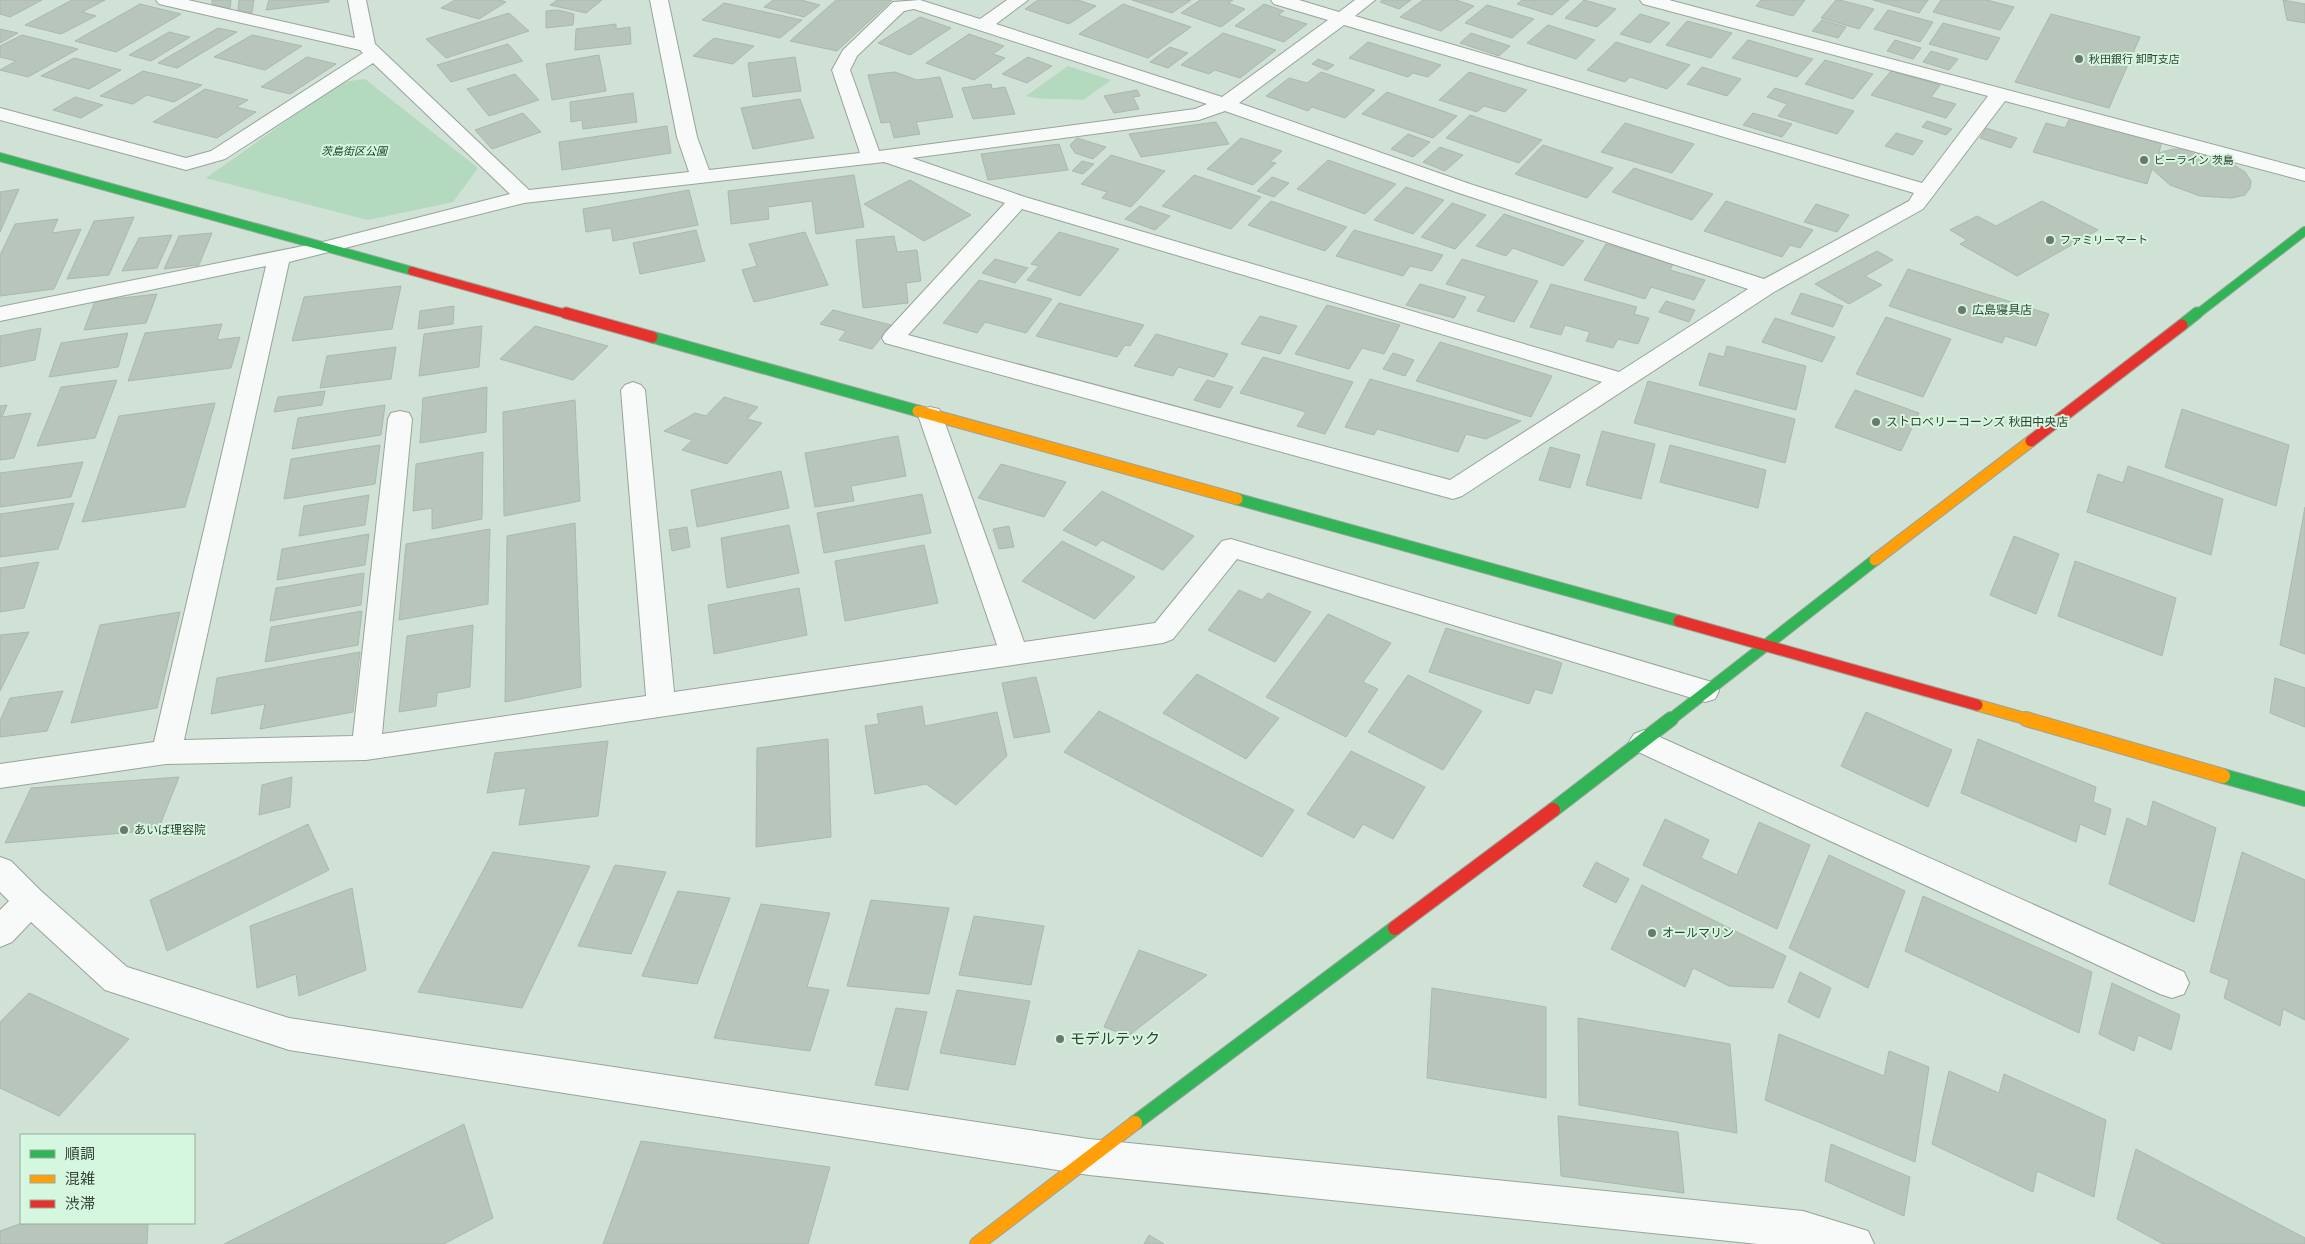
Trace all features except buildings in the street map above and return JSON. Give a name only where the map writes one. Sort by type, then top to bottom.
[{"type":"street","points":[[165,0],[370,50],[524,197]]},
{"type":"street","points":[[357,0],[370,50]]},
{"type":"street","points":[[659,0],[687,137],[701,177]]},
{"type":"street","points":[[982,25],[1019,0]]},
{"type":"street","points":[[1280,0],[1928,191]]},
{"type":"street","points":[[0,314],[324,248],[524,197],[879,157],[1199,114],[1225,104],[1366,0]]},
{"type":"street","points":[[1649,0],[2305,175]]},
{"type":"street","points":[[1622,380],[1018,201],[879,157],[841,70],[849,54],[899,6],[915,4],[1225,104],[1464,188],[1766,287]]},
{"type":"street","points":[[0,114],[186,164],[218,155],[370,50]]},
{"type":"street","points":[[1018,201],[893,338],[1453,490],[1766,287],[1916,205],[2000,94]]},
{"type":"street","points":[[0,157],[1766,645],[2305,799]]},
{"type":"street","points":[[977,1244],[1089,1157],[1644,742],[1705,691],[2305,231]]},
{"type":"street","points":[[166,752],[279,257]]},
{"type":"street","points":[[633,390],[661,704]]},
{"type":"street","points":[[930,414],[1014,654]]},
{"type":"street","points":[[366,748],[400,419]]},
{"type":"street","points":[[0,776],[166,752],[366,748],[1163,632],[1231,548],[1705,691]]},
{"type":"street","points":[[1644,742],[2172,983]]},
{"type":"street","points":[[0,871],[30,902],[117,979],[289,1034],[1089,1157],[1803,1230],[1855,1244]]},
{"type":"street","points":[[0,932],[30,902]]},
{"type":"green space","points":[[1068,66],[1111,80],[1083,100],[1026,96]]},
{"type":"green space","name":"茨島街区公園","points":[[365,79],[478,168],[453,202],[368,220],[206,178],[342,82]]},
{"type":"traffic: fast","points":[[0,157],[412,271]]},
{"type":"traffic: fast","points":[[2182,325],[2305,231]]},
{"type":"traffic: fast","points":[[652,337],[918,411]]},
{"type":"traffic: fast","points":[[1237,499],[1679,621]]},
{"type":"traffic: fast","points":[[1553,810],[1644,742],[1705,691],[1875,560]]},
{"type":"traffic: fast","points":[[2223,776],[2305,799]]},
{"type":"traffic: fast","points":[[1135,1123],[1395,928]]},
{"type":"traffic: slow","points":[[918,411],[1237,499]]},
{"type":"traffic: slow","points":[[1875,560],[2031,441]]},
{"type":"traffic: slow","points":[[1977,705],[2223,776]]},
{"type":"traffic: slow","points":[[977,1244],[1135,1123]]},
{"type":"traffic: jam","points":[[412,271],[652,337]]},
{"type":"traffic: jam","points":[[2031,441],[2182,325]]},
{"type":"traffic: jam","points":[[1679,621],[1977,705]]},
{"type":"traffic: jam","points":[[1395,928],[1553,810]]},
{"type":"place","name":"秋田銀行 卸町支店","points":[[2079,59]]},
{"type":"place","name":"ビーライン 茨島","points":[[2144,160]]},
{"type":"place","name":"ファミリーマート","points":[[2050,240]]},
{"type":"place","name":"広島寝具店","points":[[1962,310]]},
{"type":"place","name":"ストロベリーコーンズ 秋田中央店","points":[[1876,422]]},
{"type":"place","name":"あいば理容院","points":[[124,830]]},
{"type":"place","name":"オールマリン","points":[[1652,933]]},
{"type":"place","name":"モデルテック","points":[[1060,1039]]}]
